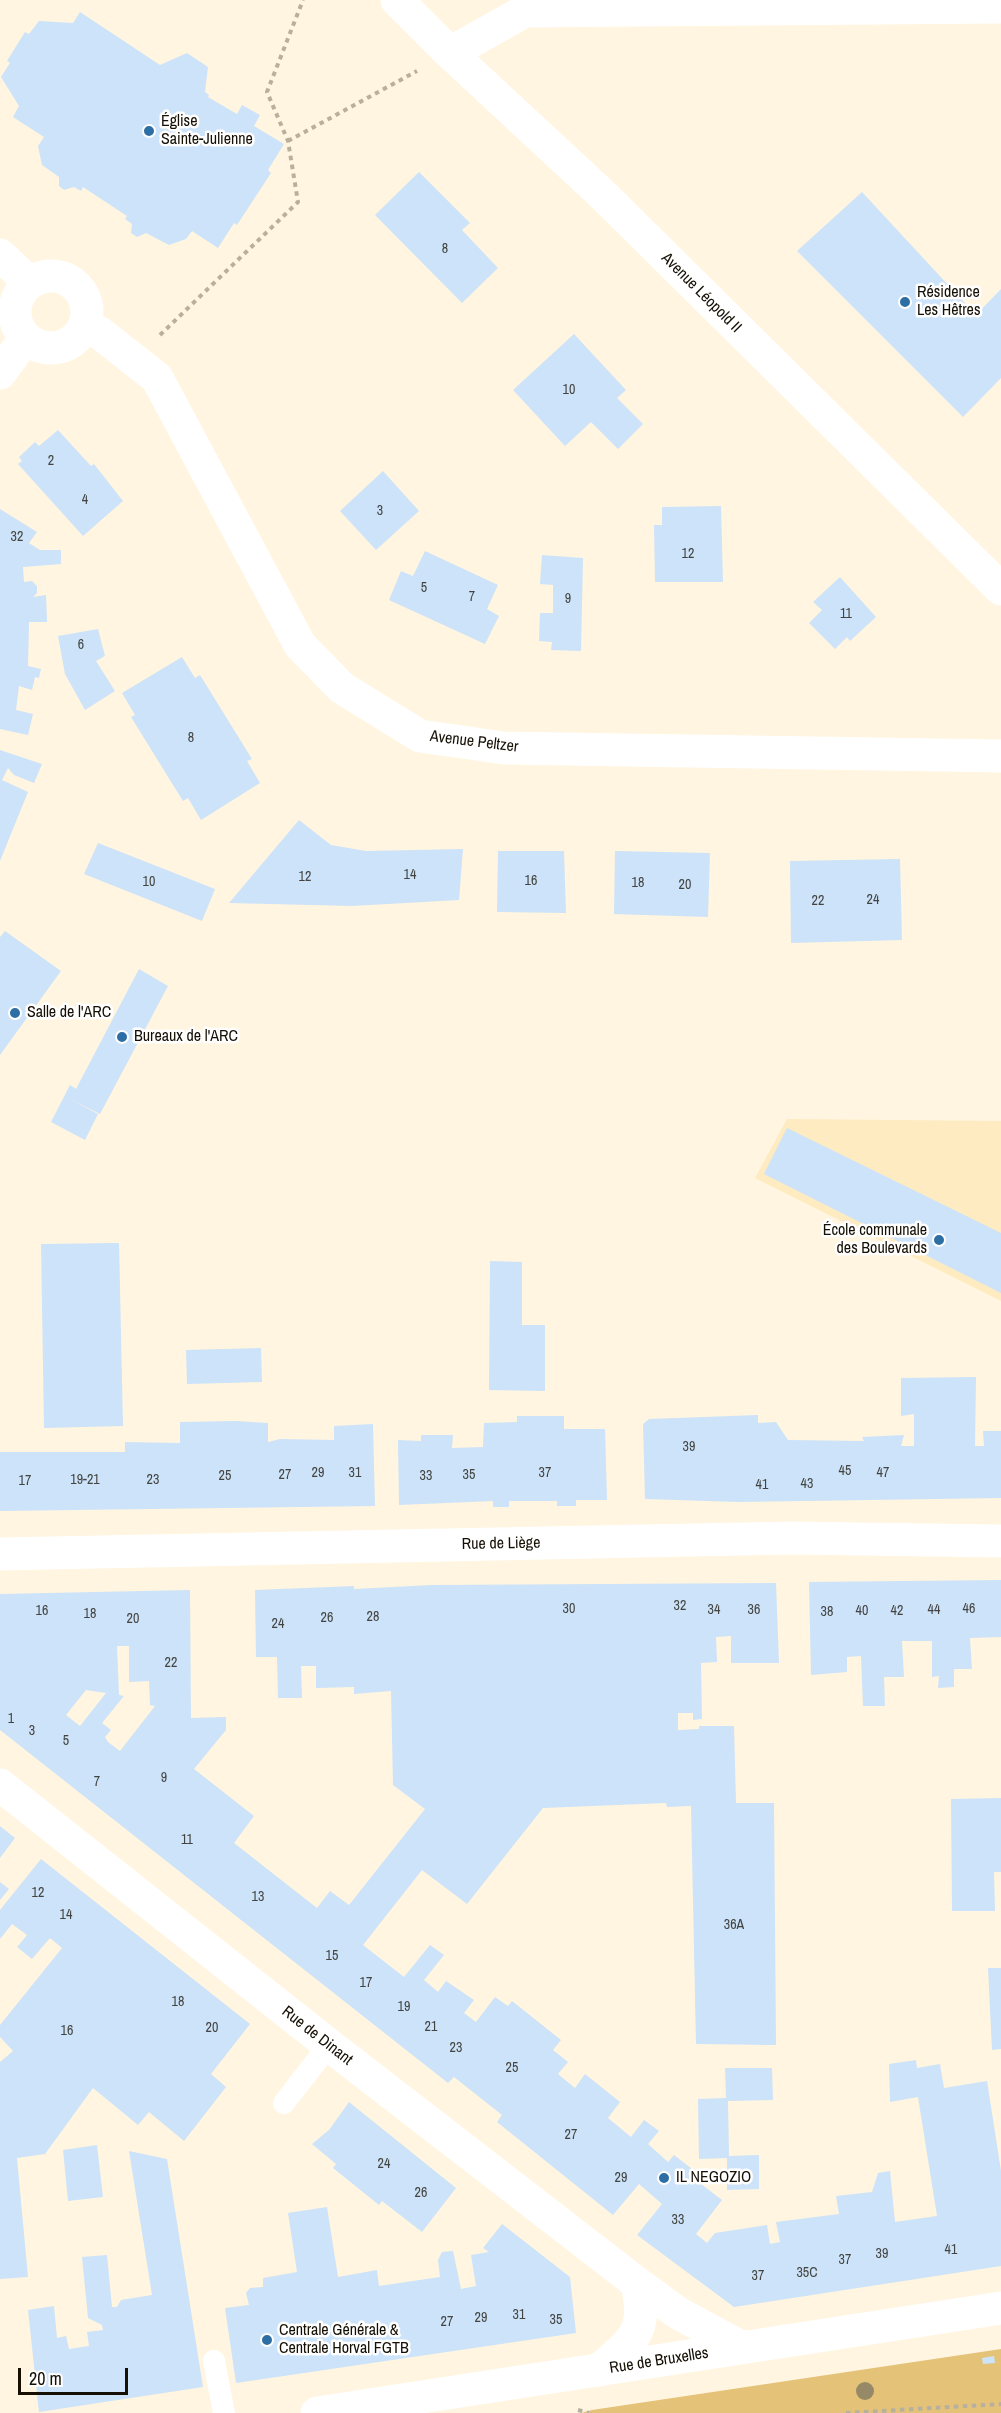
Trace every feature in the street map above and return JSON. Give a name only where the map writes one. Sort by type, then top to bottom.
[{"type":"street","name":"Avenue Léopold II","points":[[397,0],[450,53],[603,195],[1001,589]]},
{"type":"street","points":[[450,53],[525,11],[1001,7]]},
{"type":"street","points":[[0,255],[30,283]]},
{"type":"street","points":[[55,276],[75,285],[86,305],[84,327],[68,344],[46,348],[26,338],[15,318],[18,297],[30,283],[44,277],[55,276]]},
{"type":"street","name":"Avenue Peltzer","points":[[84,327],[100,333],[136,359],[157,378],[300,645],[342,688],[420,736],[504,748],[1001,756]]},
{"type":"street","points":[[0,373],[26,338]]},
{"type":"street","name":"Rue de Liège","points":[[0,1554],[791,1538],[1001,1541]]},
{"type":"street","name":"Rue de Dinant","points":[[0,1785],[329,2045],[637,2283],[678,2313],[741,2347]]},
{"type":"street","points":[[599,2370],[632,2341],[642,2320],[637,2283]]},
{"type":"street","name":"Rue de Bruxelles","points":[[317,2413],[1001,2308]]},
{"type":"lane","points":[[284,2103],[329,2045]]},
{"type":"lane","points":[[214,2361],[224,2413]]},
{"type":"path","points":[[136,359],[298,202],[288,141],[267,92],[303,0]]},
{"type":"path","points":[[288,141],[450,53]]},
{"type":"path","points":[[846,2413],[1001,2404]]},
{"type":"path","points":[[577,2410],[589,2413]]},
{"type":"shaded area","name":"École communale des Boulevards","points":[[787,1119],[1001,1121],[1001,1301],[755,1178]]},
{"type":"shaded area","points":[[1001,2349],[1001,2413],[581,2413],[592,2410]]},
{"type":"building","name":"Église Sainte-Julienne","points":[[80,12],[160,65],[187,53],[208,67],[205,92],[209,95],[208,97],[237,114],[242,105],[260,115],[254,126],[284,144],[268,170],[271,173],[237,225],[234,223],[218,248],[192,231],[186,239],[169,245],[146,233],[137,237],[131,233],[132,224],[125,219],[127,216],[83,187],[81,191],[74,187],[64,190],[59,186],[59,177],[42,165],[38,146],[44,137],[13,117],[19,106],[1,77],[10,63],[7,61],[25,32],[29,34],[39,21],[73,23]]},
{"type":"building","points":[[419,172],[470,223],[462,230],[498,268],[462,303],[375,215]]},
{"type":"building","name":"Résidence Les Hêtres","points":[[862,192],[976,315],[1001,289],[1001,378],[963,417],[797,251]]},
{"type":"building","points":[[574,334],[626,390],[617,398],[643,424],[618,449],[591,422],[565,446],[513,390]]},
{"type":"building","points":[[58,430],[91,466],[94,464],[123,501],[83,536],[18,464],[22,461],[19,457],[35,442],[39,446]]},
{"type":"building","points":[[383,471],[419,511],[376,550],[340,511]]},
{"type":"building","points":[[721,506],[723,582],[655,582],[654,525],[662,525],[662,507]]},
{"type":"building","points":[[0,509],[37,532],[29,543],[40,550],[61,550],[61,564],[23,567],[24,582],[32,581],[37,586],[37,593],[33,597],[46,595],[47,622],[29,622],[28,666],[41,669],[39,678],[35,677],[32,690],[19,686],[16,710],[33,714],[28,735],[0,729]]},
{"type":"building","points":[[425,551],[498,585],[487,609],[499,616],[485,644],[389,600],[401,571],[413,576]]},
{"type":"building","points":[[542,555],[583,558],[581,651],[551,650],[552,642],[539,641],[540,613],[553,613],[553,585],[540,584]]},
{"type":"building","points":[[840,577],[876,617],[850,641],[847,637],[835,649],[809,623],[822,610],[813,602]]},
{"type":"building","points":[[98,629],[105,656],[96,661],[115,691],[85,710],[65,674],[58,636]]},
{"type":"building","points":[[182,657],[195,678],[200,675],[252,759],[247,761],[260,783],[201,820],[188,798],[183,801],[131,717],[135,715],[122,693]]},
{"type":"building","points":[[0,750],[42,764],[34,783],[14,775],[8,768],[2,780],[28,792],[0,861]]},
{"type":"building","points":[[299,820],[331,845],[366,851],[463,849],[459,900],[352,906],[229,903]]},
{"type":"building","points":[[98,843],[215,889],[202,921],[84,874]]},
{"type":"building","points":[[498,851],[564,851],[566,913],[497,912]]},
{"type":"building","points":[[615,851],[710,853],[708,917],[614,914]]},
{"type":"building","points":[[900,859],[902,940],[791,943],[790,861]]},
{"type":"building","name":"Salle de l'ARC","points":[[5,931],[61,971],[0,1055],[0,937]]},
{"type":"building","name":"Bureaux de l'ARC","points":[[139,969],[168,986],[100,1114],[70,1099],[98,1114],[85,1140],[51,1122],[70,1085],[76,1089]]},
{"type":"building","points":[[787,1128],[1001,1233],[1001,1293],[764,1174]]},
{"type":"building","points":[[119,1243],[123,1426],[44,1428],[41,1244]]},
{"type":"building","points":[[490,1261],[522,1262],[522,1325],[545,1325],[545,1391],[489,1390]]},
{"type":"building","points":[[261,1348],[262,1382],[187,1384],[186,1350]]},
{"type":"building","points":[[976,1377],[975,1446],[984,1446],[983,1431],[1001,1431],[1001,1498],[738,1502],[645,1499],[643,1424],[649,1419],[758,1415],[758,1423],[776,1422],[788,1440],[864,1441],[862,1437],[904,1435],[901,1446],[914,1446],[914,1414],[901,1416],[901,1378]]},
{"type":"building","points":[[517,1416],[564,1416],[564,1429],[605,1429],[607,1500],[576,1500],[576,1506],[557,1506],[557,1501],[509,1501],[509,1507],[493,1507],[493,1501],[399,1505],[398,1440],[421,1441],[421,1435],[453,1435],[452,1448],[483,1447],[484,1423],[517,1422]]},
{"type":"building","points":[[180,1422],[268,1423],[268,1442],[280,1439],[334,1440],[334,1426],[373,1424],[375,1506],[0,1511],[0,1452],[125,1452],[125,1442],[180,1443]]},
{"type":"building","points":[[1001,1580],[1001,1637],[970,1638],[972,1669],[954,1669],[954,1687],[938,1688],[939,1676],[932,1677],[932,1641],[902,1641],[904,1677],[884,1677],[885,1706],[863,1706],[861,1656],[847,1657],[847,1672],[811,1675],[809,1582]]},
{"type":"building","points":[[776,1583],[779,1663],[731,1663],[731,1636],[716,1637],[717,1662],[701,1663],[702,1719],[693,1720],[693,1713],[678,1713],[678,1730],[699,1729],[699,1726],[734,1726],[736,1803],[774,1803],[776,2045],[696,2044],[691,1806],[667,1807],[666,1803],[543,1808],[467,1904],[422,1870],[363,1945],[404,1977],[430,1945],[444,1955],[424,1980],[438,1992],[446,1981],[474,2000],[464,2013],[476,2022],[495,1997],[508,2006],[512,2001],[561,2040],[553,2050],[568,2062],[558,2074],[575,2088],[585,2074],[620,2102],[608,2118],[631,2137],[644,2120],[659,2131],[648,2144],[668,2162],[674,2155],[692,2169],[688,2174],[722,2200],[696,2234],[707,2243],[715,2233],[767,2225],[770,2244],[780,2242],[776,2222],[839,2214],[836,2196],[872,2192],[878,2173],[890,2171],[895,2222],[937,2216],[918,2097],[890,2102],[889,2064],[916,2060],[917,2068],[940,2064],[944,2088],[987,2081],[1001,2171],[1001,2266],[734,2307],[637,2235],[662,2204],[639,2184],[613,2215],[497,2122],[502,2115],[454,2077],[448,2083],[0,1730],[0,1594],[190,1590],[191,1718],[226,1717],[226,1730],[194,1769],[254,1816],[234,1843],[317,1908],[330,1891],[349,1905],[425,1809],[393,1785],[391,1691],[354,1694],[354,1687],[316,1688],[316,1666],[301,1666],[302,1698],[278,1698],[277,1657],[256,1657],[255,1590],[432,1585]],"holes":[[[117,1646],[129,1646],[129,1682],[149,1681],[150,1705],[155,1706],[120,1751],[108,1742],[105,1737],[111,1730],[102,1723],[124,1696],[119,1695]],[[86,1690],[106,1693],[80,1726],[66,1715]]]},
{"type":"building","points":[[1001,1798],[1001,1872],[994,1872],[995,1911],[952,1911],[951,1799]]},
{"type":"building","points":[[0,1826],[15,1838],[0,1858]]},
{"type":"building","points":[[41,1859],[250,2024],[211,2074],[226,2087],[184,2141],[149,2112],[138,2125],[93,2088],[45,2154],[17,2158],[28,2277],[0,2279],[0,2062],[13,2051],[0,2037],[0,2025],[62,1948],[50,1938],[32,1959],[17,1947],[27,1935],[12,1924],[0,1939],[0,1910]]},
{"type":"building","points":[[0,1882],[9,1889],[0,1900]]},
{"type":"building","points":[[988,1968],[1001,1968],[1001,2049],[992,2050]]},
{"type":"building","points":[[725,2068],[772,2068],[773,2100],[728,2101],[729,2156],[759,2155],[759,2189],[727,2190],[727,2158],[699,2159],[698,2099],[726,2098]]},
{"type":"building","points":[[349,2102],[456,2188],[422,2232],[382,2201],[379,2205],[333,2168],[336,2164],[312,2144],[329,2130]]},
{"type":"building","points":[[97,2145],[103,2197],[68,2201],[63,2150]]},
{"type":"building","points":[[129,2151],[167,2159],[203,2387],[39,2412],[28,2310],[54,2306],[57,2338],[66,2336],[69,2349],[89,2346],[87,2332],[103,2330],[102,2325],[88,2318],[82,2257],[107,2255],[112,2307],[117,2307],[121,2300],[152,2295]]},
{"type":"building","points":[[327,2207],[338,2277],[377,2270],[379,2286],[440,2277],[438,2260],[442,2252],[453,2251],[461,2289],[476,2286],[471,2255],[489,2252],[483,2248],[502,2224],[570,2277],[576,2333],[236,2383],[225,2308],[249,2305],[246,2293],[250,2288],[263,2287],[263,2278],[297,2272],[288,2213]]},
{"type":"building","points":[[994,2356],[995,2363],[983,2364],[982,2358]]},
{"type":"place","name":"Église Sainte-Julienne","points":[[149,131]]},
{"type":"place","name":"Résidence Les Hêtres","points":[[905,302]]},
{"type":"place","name":"Salle de l'ARC","points":[[15,1013]]},
{"type":"place","name":"Bureaux de l'ARC","points":[[122,1037]]},
{"type":"place","name":"École communale des Boulevards","points":[[939,1240]]},
{"type":"place","name":"IL NEGOZIO","points":[[664,2178]]},
{"type":"place","name":"Centrale Générale & Centrale Horval FGTB","points":[[267,2340]]}]
